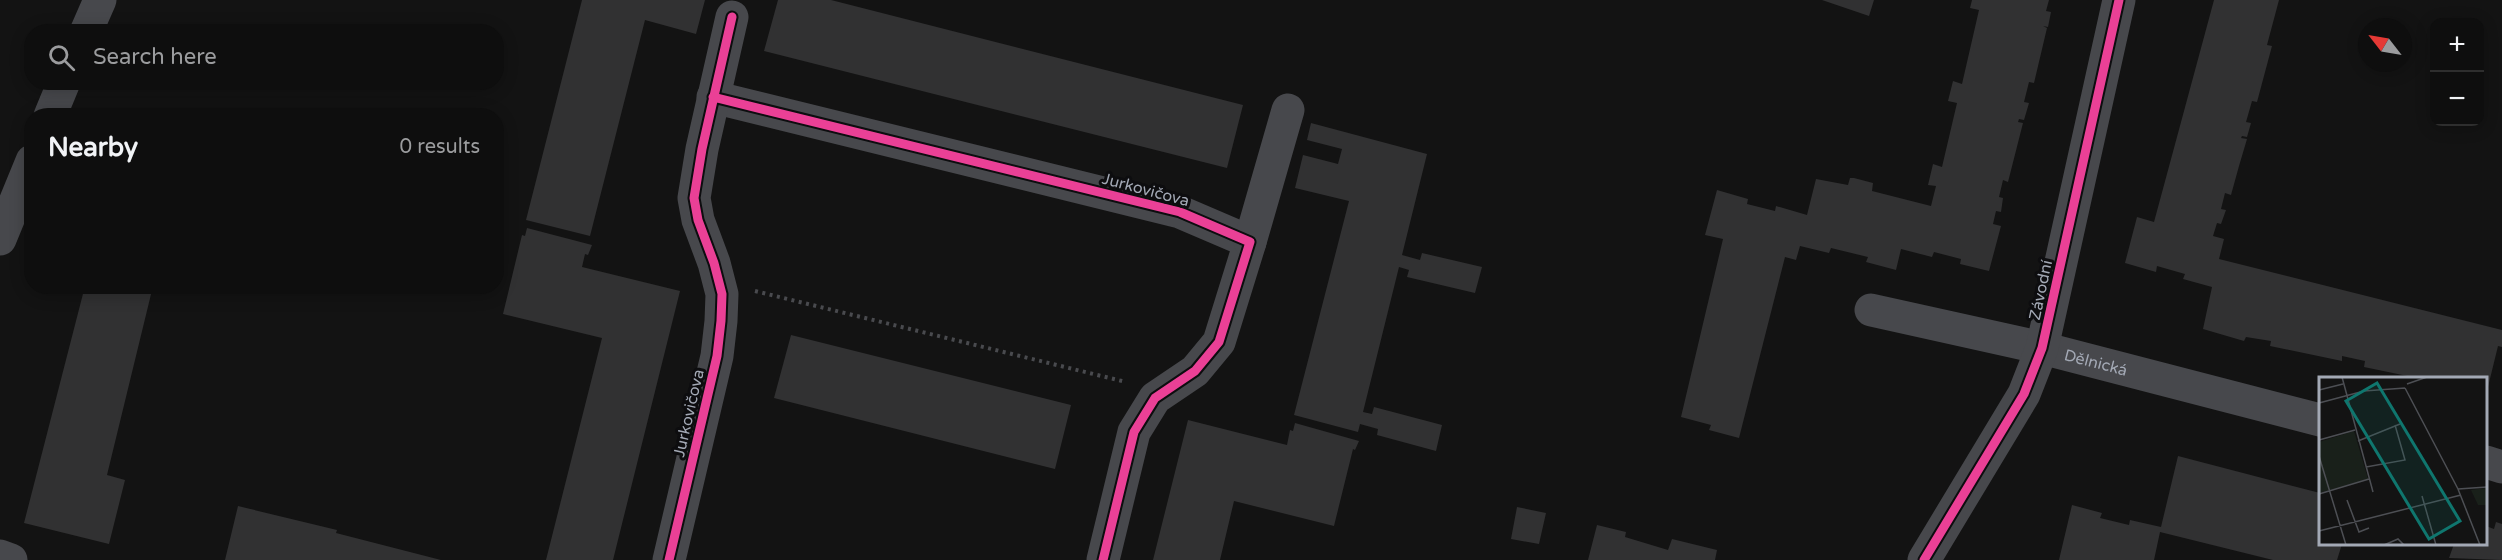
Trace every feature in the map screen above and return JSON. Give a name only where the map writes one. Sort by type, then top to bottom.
[{"type":"street","points":[[90,24],[100,0]]},
{"type":"street","name":"Závodní","points":[[1924,560],[2024,394],[2042,348],[2119,0]]},
{"type":"street","name":"Jurkovičova","points":[[669,560],[717,356],[722,294],[694,198],[702,149],[732,17]]},
{"type":"street","points":[[53,108],[61,90]]},
{"type":"street","name":"Jurkovičova","points":[[713,97],[1180,212],[1250,242]]},
{"type":"street","points":[[1103,560],[1134,432],[1155,398],[1196,371],[1220,342],[1288,110]]},
{"type":"street","points":[[0,239],[24,180]]},
{"type":"street","name":"Dělnická","points":[[1871,310],[2042,348],[2319,420]]},
{"type":"street","points":[[2487,462],[2502,467]]},
{"type":"street","points":[[0,556],[11,560]]},
{"type":"path","points":[[719,283],[1164,392]]},
{"type":"building","points":[[582,0],[705,0],[696,34],[645,20],[590,236],[526,220]]},
{"type":"building","points":[[778,0],[831,0],[1243,105],[1227,168],[764,51]]},
{"type":"building","points":[[1822,0],[1874,0],[1869,16]]},
{"type":"building","points":[[1972,0],[2049,0],[2046,11],[2051,12],[2048,27],[2043,26],[2047,28],[2034,83],[2029,82],[2024,102],[2029,103],[2024,120],[2019,119],[2018,122],[2023,123],[2008,182],[2003,180],[1999,197],[2003,198],[2001,212],[1996,211],[1993,224],[2001,226],[1989,271],[1960,264],[1961,259],[1934,252],[1932,257],[1901,249],[1896,270],[1866,262],[1868,257],[1831,248],[1829,253],[1800,246],[1796,260],[1785,257],[1739,438],[1709,430],[1711,425],[1681,417],[1723,239],[1705,235],[1717,190],[1748,199],[1747,204],[1775,211],[1776,206],[1807,215],[1816,179],[1848,185],[1850,178],[1854,178],[1873,183],[1872,191],[1931,206],[1936,186],[1928,185],[1933,164],[1942,167],[1957,103],[1948,101],[1953,81],[1962,84],[1979,10],[1970,8]]},
{"type":"building","points":[[2214,0],[2279,0],[2267,45],[2272,46],[2257,102],[2252,101],[2246,122],[2251,123],[2247,137],[2242,136],[2241,138],[2247,139],[2231,195],[2225,193],[2221,209],[2226,210],[2221,224],[2217,223],[2213,236],[2224,239],[2219,259],[2502,330],[2502,347],[2498,346],[2487,391],[2487,377],[2412,377],[2364,367],[2365,361],[2342,356],[2342,361],[2270,346],[2271,341],[2246,337],[2244,341],[2203,329],[2212,287],[2183,279],[2185,274],[2157,266],[2156,272],[2125,263],[2137,217],[2154,222]]},
{"type":"building","points":[[1311,123],[1427,154],[1402,255],[1420,260],[1422,253],[1482,267],[1475,293],[1407,277],[1409,270],[1399,267],[1363,412],[1372,414],[1374,407],[1442,425],[1436,451],[1377,435],[1378,429],[1360,424],[1358,432],[1294,415],[1349,201],[1295,188],[1303,155],[1338,164],[1342,149],[1307,140]]},
{"type":"building","points":[[527,228],[592,245],[588,255],[585,254],[582,267],[680,291],[613,560],[546,560],[602,338],[503,314],[522,235],[525,236]]},
{"type":"building","points":[[83,294],[151,294],[107,475],[125,480],[109,544],[24,523]]},
{"type":"building","points":[[791,335],[1071,405],[1055,469],[774,398]]},
{"type":"building","points":[[1188,420],[1287,445],[1290,430],[1293,431],[1295,423],[1359,441],[1355,450],[1353,449],[1334,526],[1234,501],[1220,560],[1153,560]]},
{"type":"building","points":[[2178,456],[2319,493],[2319,545],[2342,545],[2337,560],[2273,560],[2160,532],[2154,560],[2059,560],[2072,505],[2102,513],[2100,518],[2129,525],[2130,520],[2161,527]]},
{"type":"building","points":[[238,506],[337,530],[336,533],[441,560],[225,560]]},
{"type":"building","points":[[1517,507],[1546,513],[1539,544],[1511,539]]},
{"type":"building","points":[[2496,522],[2502,524],[2502,560],[2449,558],[2454,545],[2487,545],[2487,526],[2494,529]]},
{"type":"building","points":[[1597,525],[1626,532],[1625,537],[1668,550],[1672,539],[1717,550],[1715,560],[1588,560]]},
{"type":"cycle path","points":[[1924,560],[2024,394],[2042,348],[2119,0]]},
{"type":"cycle path","points":[[669,560],[717,356],[722,294],[714,263],[698,220],[694,198],[702,149],[732,17]]},
{"type":"cycle path","points":[[713,97],[1180,212],[1250,242],[1219,342],[1195,371],[1155,398],[1134,432],[1103,560]]}]
